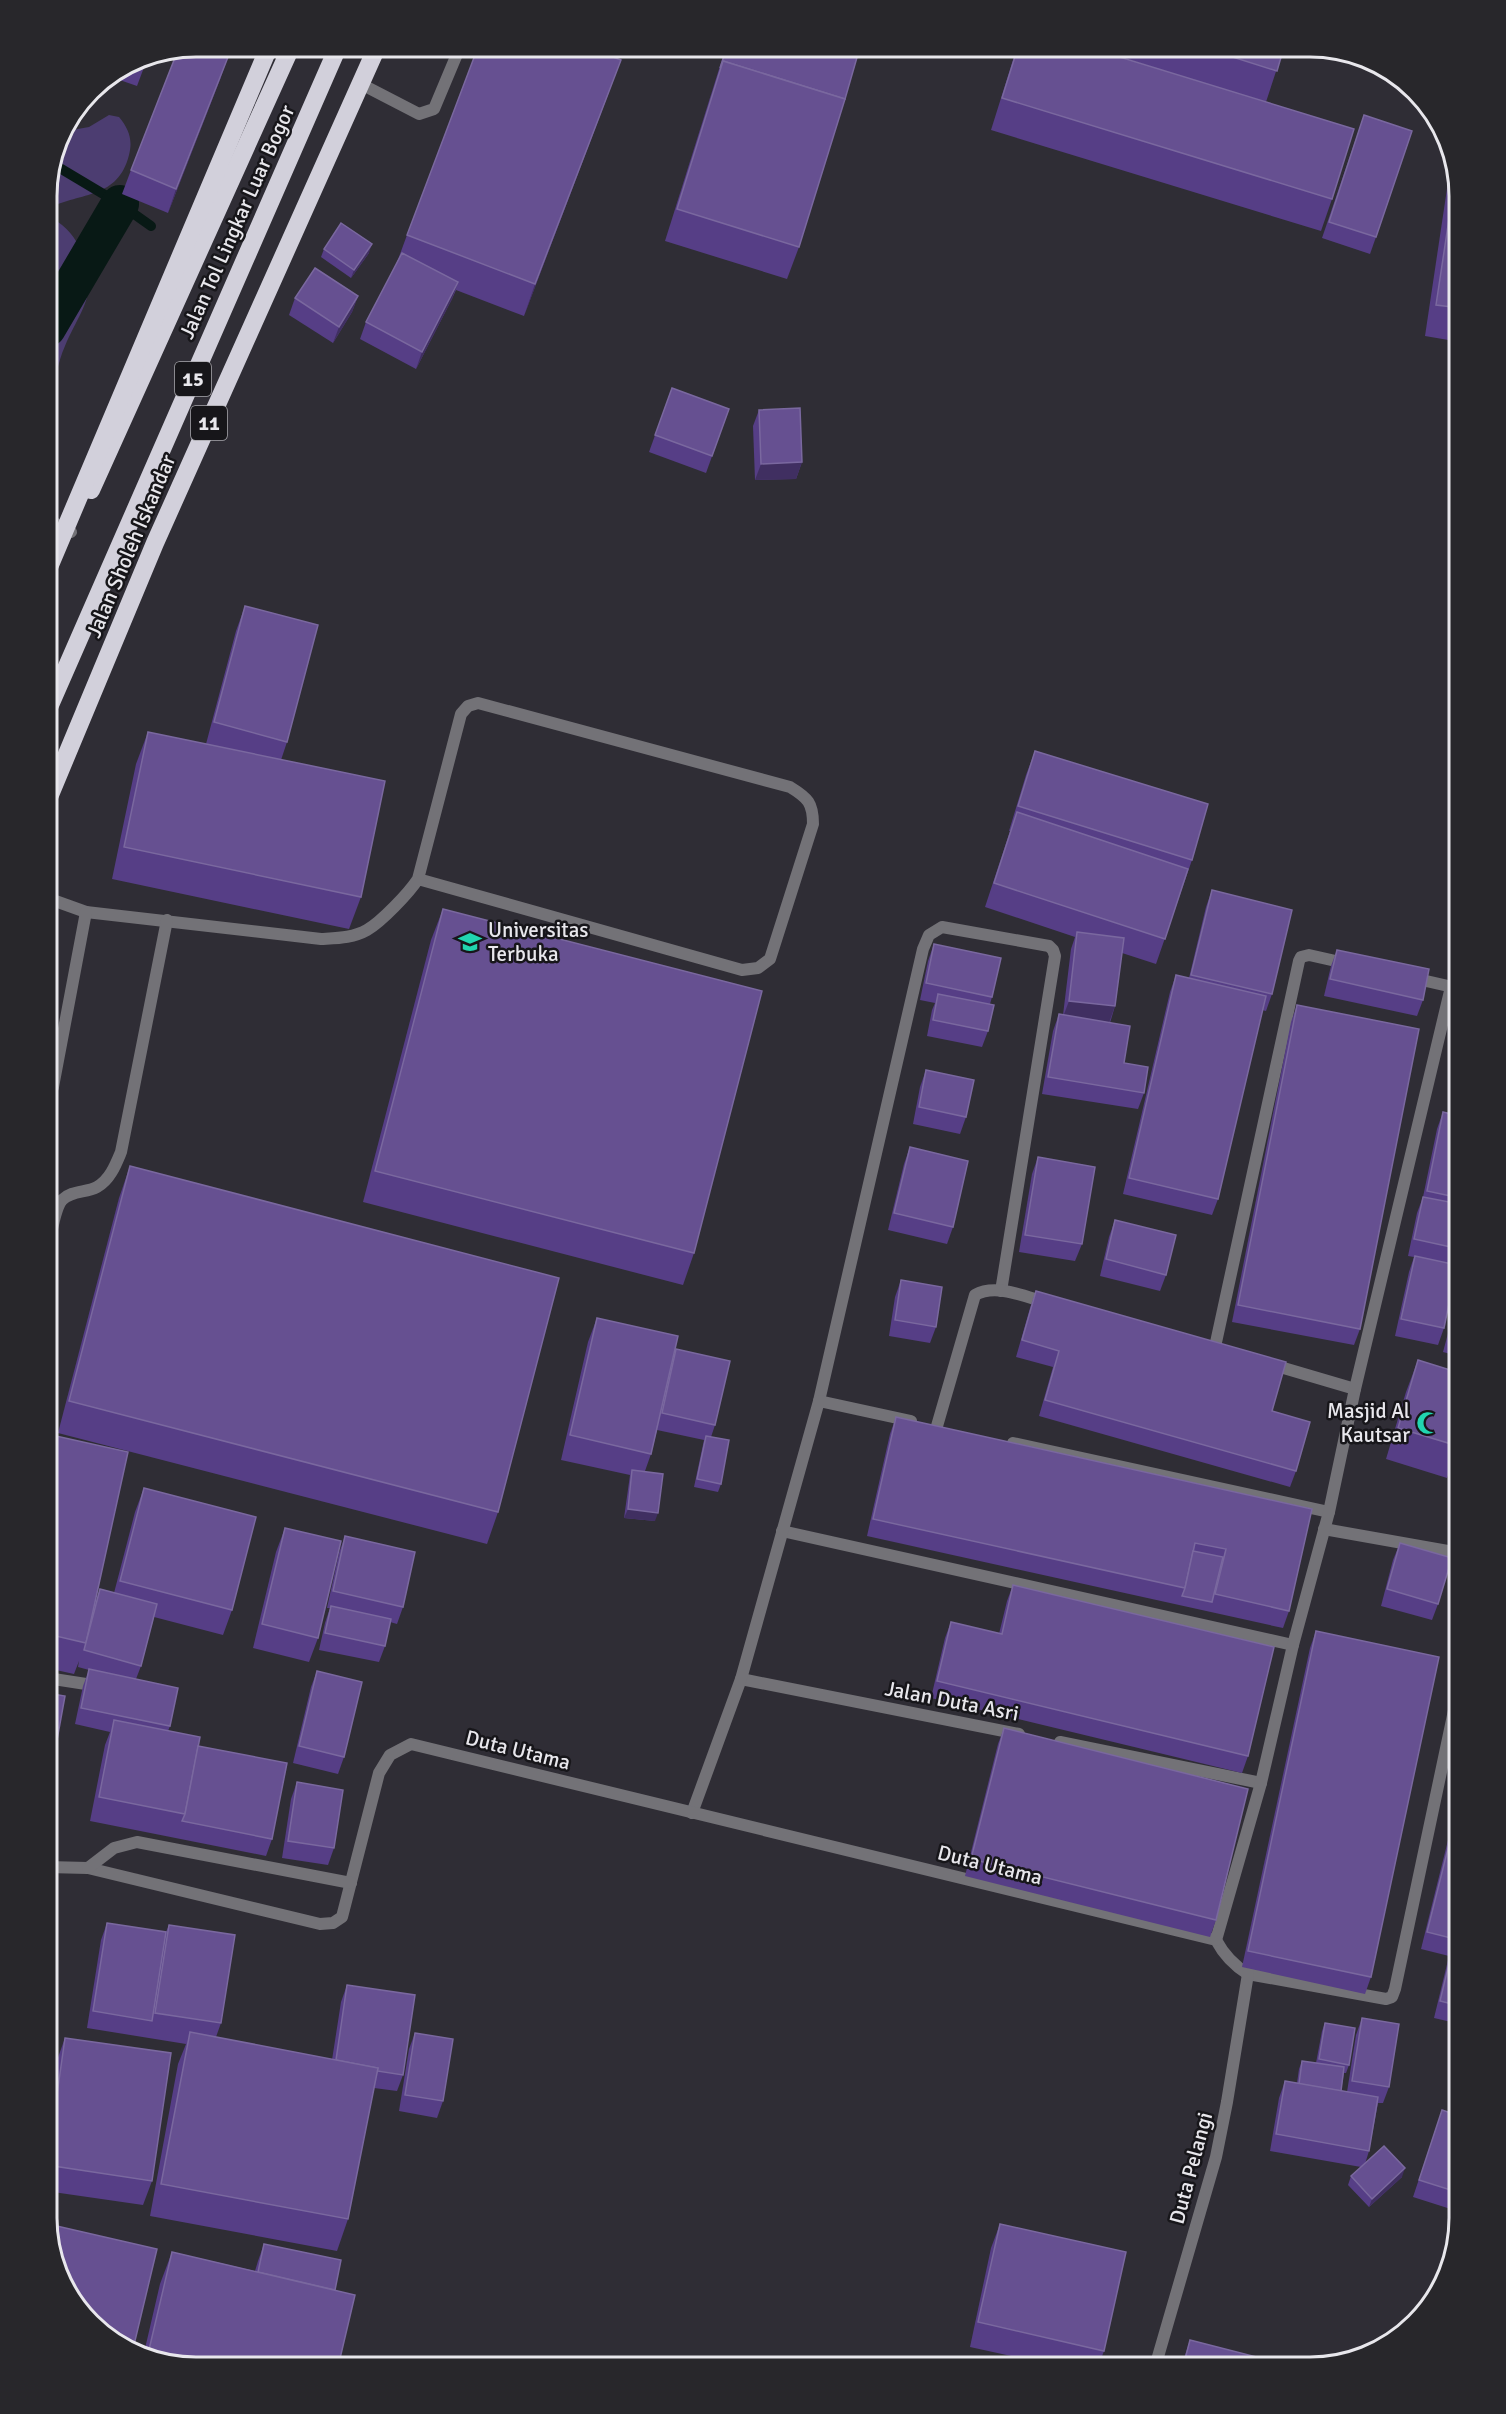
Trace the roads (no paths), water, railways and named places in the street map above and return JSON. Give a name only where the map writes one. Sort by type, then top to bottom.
[{"type":"highway","name":"Jalan Tol Lingkar Luar Bogor","points":[[57,548],[264,57]]},
{"type":"highway","points":[[57,563],[286,57]]},
{"type":"highway","name":"Jalan Tol Lingkar Luar Bogor","points":[[57,689],[333,57]]},
{"type":"highway","name":"Jalan Sholeh Iskandar","points":[[57,778],[155,543],[372,57]]},
{"type":"street","points":[[361,84],[419,114],[434,109],[456,57]]},
{"type":"street","points":[[57,524],[72,532]]},
{"type":"street","points":[[57,902],[86,912],[321,939],[347,937],[368,929],[411,890],[418,879],[461,714],[468,706],[478,703],[790,787],[807,797],[813,812],[813,824],[770,959],[758,968],[742,970],[418,879]]},
{"type":"street","points":[[57,1066],[86,912]]},
{"type":"street","points":[[57,1216],[61,1201],[71,1194],[97,1187],[111,1172],[121,1152],[167,920]]},
{"type":"street","points":[[692,1813],[741,1679],[819,1401],[923,949],[929,935],[942,927],[1049,946],[1054,956],[1001,1291]]},
{"type":"street","points":[[1215,1347],[1299,961],[1301,957],[1309,955],[1364,968]]},
{"type":"street","points":[[1397,975],[1449,987]]},
{"type":"street","points":[[1449,1012],[1355,1389],[1329,1512],[1293,1645],[1261,1783],[1216,1940],[1224,1954],[1248,1974],[1380,1999],[1392,1997],[1449,1753]]},
{"type":"street","points":[[819,1401],[943,1427],[972,1300],[979,1293],[1001,1291],[1057,1306]]},
{"type":"street","points":[[1258,1360],[1355,1389]]},
{"type":"street","points":[[1006,1441],[1329,1512]]},
{"type":"street","points":[[1324,1529],[1449,1551]]},
{"type":"street","points":[[782,1531],[1293,1645]]},
{"type":"street","name":"Jalan Duta Asri","points":[[741,1679],[1261,1783]]},
{"type":"street","points":[[57,1680],[115,1689]]},
{"type":"street","name":"Duta Utama","points":[[57,1867],[88,1868],[320,1924],[333,1923],[342,1917],[379,1773],[390,1755],[411,1744],[1216,1940]]},
{"type":"street","points":[[88,1868],[114,1848],[137,1842],[351,1883]]},
{"type":"street","name":"Duta Pelangi","points":[[1158,2357],[1216,2157],[1248,1974]]},
{"type":"waterway","points":[[60,168],[120,204],[151,226]]},
{"type":"waterway","points":[[57,311],[120,204]]},
{"type":"place","name":"Universitas Terbuka","points":[[470,942]]},
{"type":"place","name":"Masjid Al Kautsar","points":[[1428,1423]]}]
